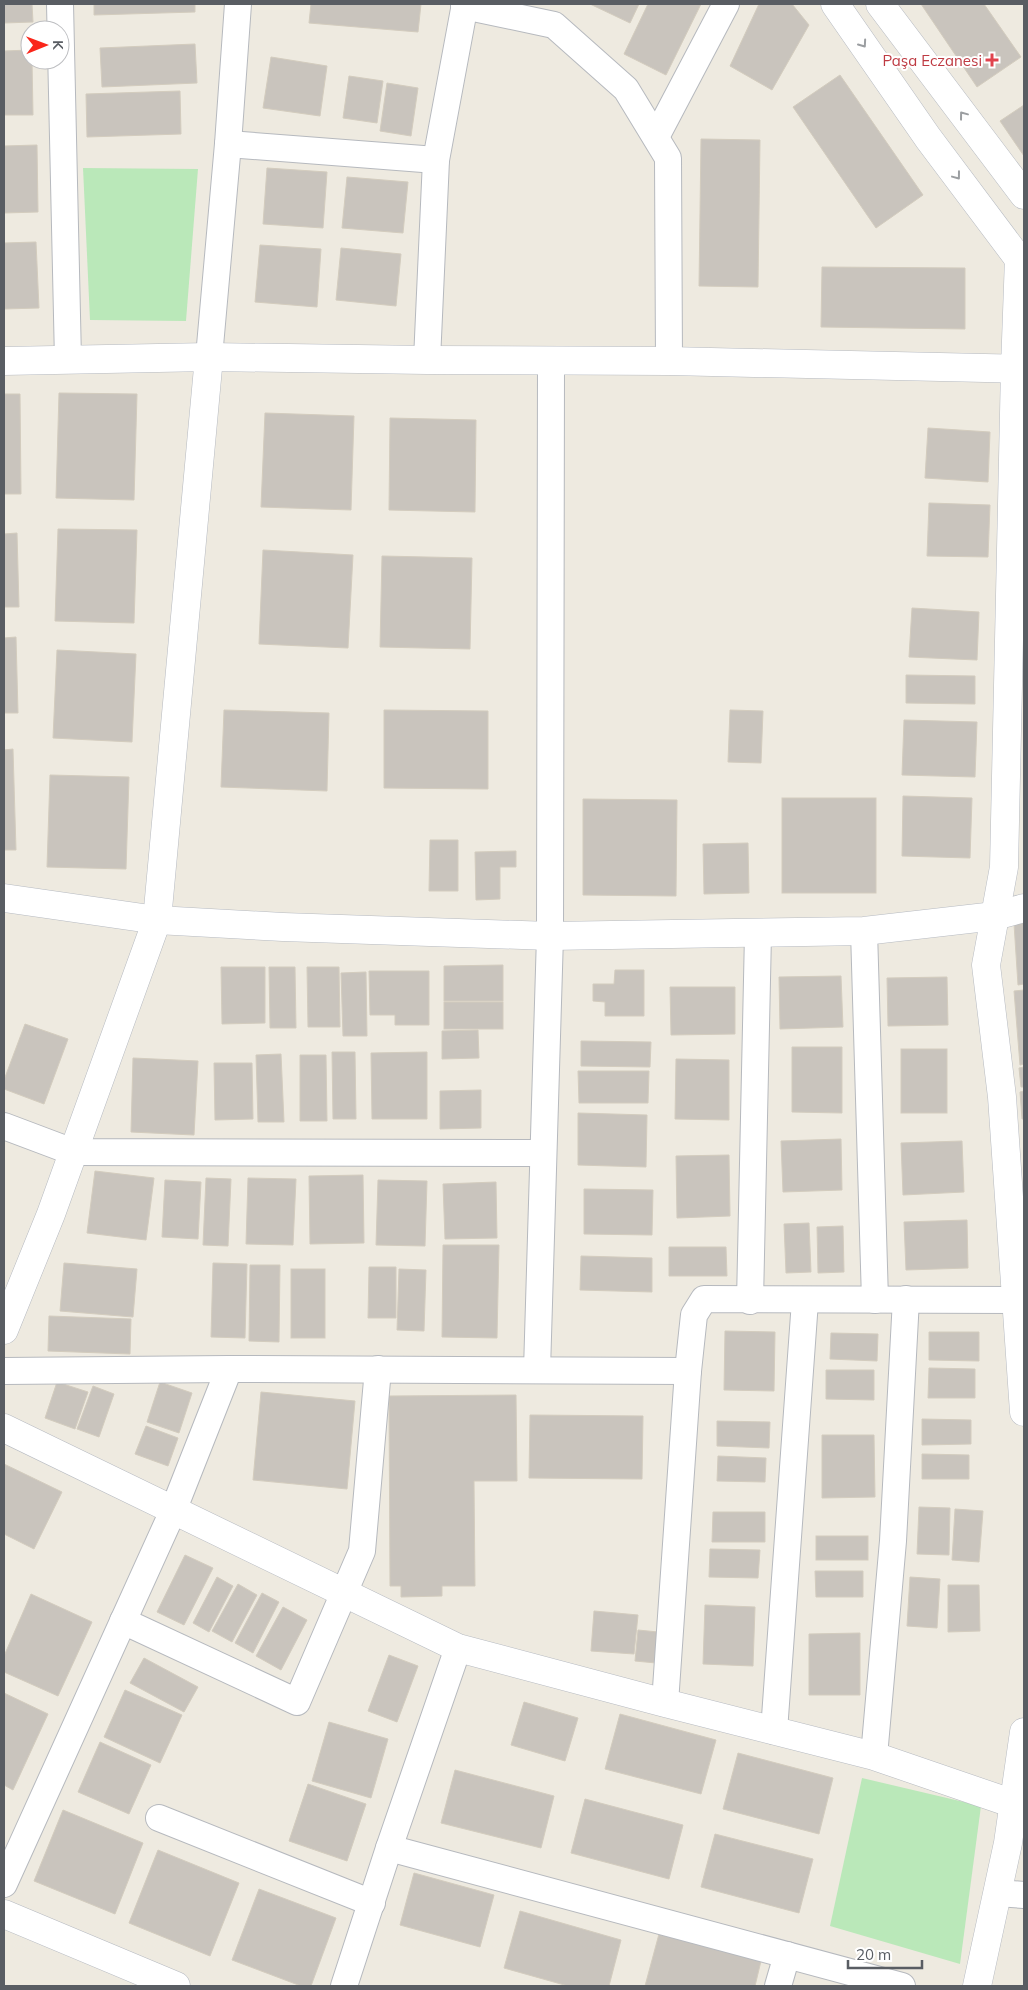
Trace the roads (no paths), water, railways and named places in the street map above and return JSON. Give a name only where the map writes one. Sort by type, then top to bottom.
[{"type":"street","points":[[60,4],[68,360]]},
{"type":"street","points":[[4,1330],[51,1214],[157,920],[228,144],[238,4]]},
{"type":"street","points":[[656,137],[726,4]]},
{"type":"street","points":[[835,4],[928,138],[1022,262],[1021,368],[1004,867],[986,965],[1002,1097],[1024,1412]]},
{"type":"street","points":[[880,4],[1024,195]]},
{"type":"street","points":[[427,360],[436,160],[464,5],[554,25],[626,89],[656,137],[668,158],[669,361]]},
{"type":"street","points":[[228,144],[436,160]]},
{"type":"street","points":[[4,360],[209,357],[550,362],[669,361],[1021,368]]},
{"type":"street","points":[[537,1370],[550,936],[550,362]]},
{"type":"street","points":[[4,898],[157,920],[550,936],[864,931],[995,916],[1024,908]]},
{"type":"street","points":[[864,931],[875,1300]]},
{"type":"street","points":[[750,1301],[758,934]]},
{"type":"street","points":[[4,1126],[73,1152],[543,1153]]},
{"type":"street","points":[[874,1756],[893,1541],[906,1299]]},
{"type":"street","points":[[665,1703],[688,1371],[694,1315],[704,1300],[1015,1300]]},
{"type":"street","points":[[774,1731],[805,1301]]},
{"type":"street","points":[[4,1884],[173,1510],[229,1369]]},
{"type":"street","points":[[4,1371],[378,1369],[688,1371]]},
{"type":"street","points":[[123,1620],[297,1702],[362,1551],[378,1369]]},
{"type":"street","points":[[4,1428],[458,1648],[874,1756],[1019,1804]]},
{"type":"street","points":[[344,1986],[458,1648]]},
{"type":"street","points":[[977,1986],[1019,1804],[1024,1732]]},
{"type":"street","points":[[159,1818],[372,1903]]},
{"type":"street","points":[[389,1848],[902,1986]]},
{"type":"street","points":[[997,1893],[1024,1895]]},
{"type":"street","points":[[4,1914],[176,1986]]},
{"type":"street","points":[[778,1986],[787,1955]]},
{"type":"place","name":"Paşa Eczanesi","points":[[992,60]]}]
